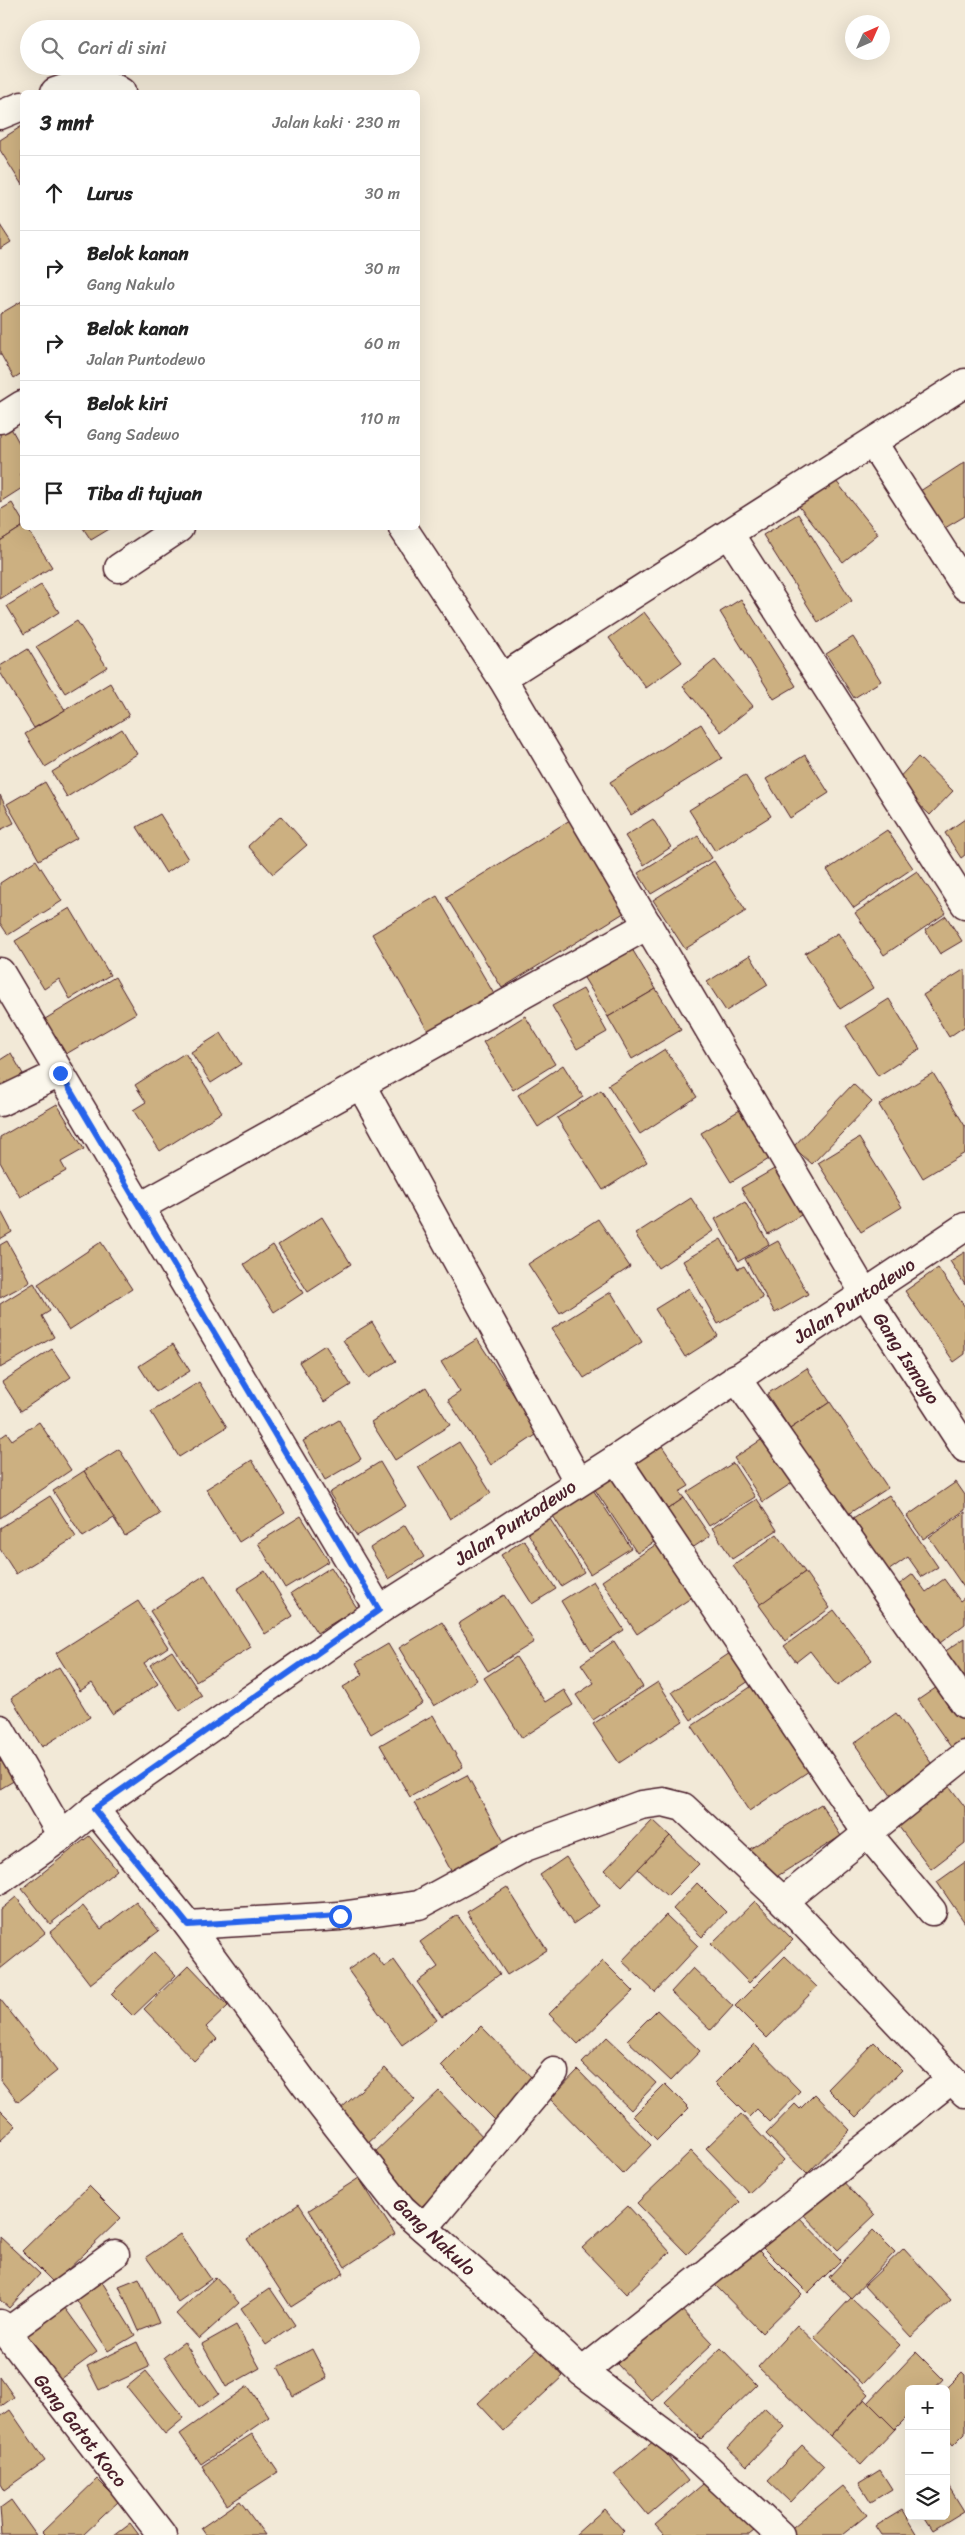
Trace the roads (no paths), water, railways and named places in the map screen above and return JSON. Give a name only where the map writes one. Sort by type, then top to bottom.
[{"type":"street","points":[[64,90],[95,83],[118,90]]},
{"type":"street","points":[[0,115],[20,107]]},
{"type":"street","points":[[502,678],[965,383]]},
{"type":"street","points":[[0,419],[20,406]]},
{"type":"street","points":[[873,443],[965,586]]},
{"type":"street","points":[[119,568],[176,530]]},
{"type":"street","name":"Gang Ismoyo","points":[[404,530],[502,678],[865,1294],[965,1448]]},
{"type":"street","points":[[730,534],[965,904]]},
{"type":"street","points":[[140,1207],[648,925]]},
{"type":"street","points":[[0,972],[379,1610]]},
{"type":"street","points":[[0,1102],[60,1073]]},
{"type":"street","points":[[361,1084],[578,1481]]},
{"type":"street","name":"Jalan Puntodewo","points":[[0,1880],[62,1836],[94,1809],[379,1610],[578,1481],[616,1459],[965,1226]]},
{"type":"street","points":[[736,1378],[965,1704]]},
{"type":"street","points":[[616,1459],[867,1834],[932,1911]]},
{"type":"street","points":[[0,1729],[62,1836]]},
{"type":"street","points":[[783,1901],[965,1755]]},
{"type":"street","points":[[188,1925],[340,1916],[419,1905],[525,1847],[641,1805],[663,1802],[683,1807],[783,1901],[958,2086],[582,2372]]},
{"type":"street","name":"Gang Nakulo","points":[[94,1809],[188,1925],[307,2087],[402,2209],[519,2312],[582,2372],[697,2458],[777,2534]]},
{"type":"street","points":[[424,2228],[554,2072]]},
{"type":"street","points":[[3,2329],[115,2254]]},
{"type":"street","name":"Gang Gatot Koco","points":[[3,2329],[162,2535]]}]
